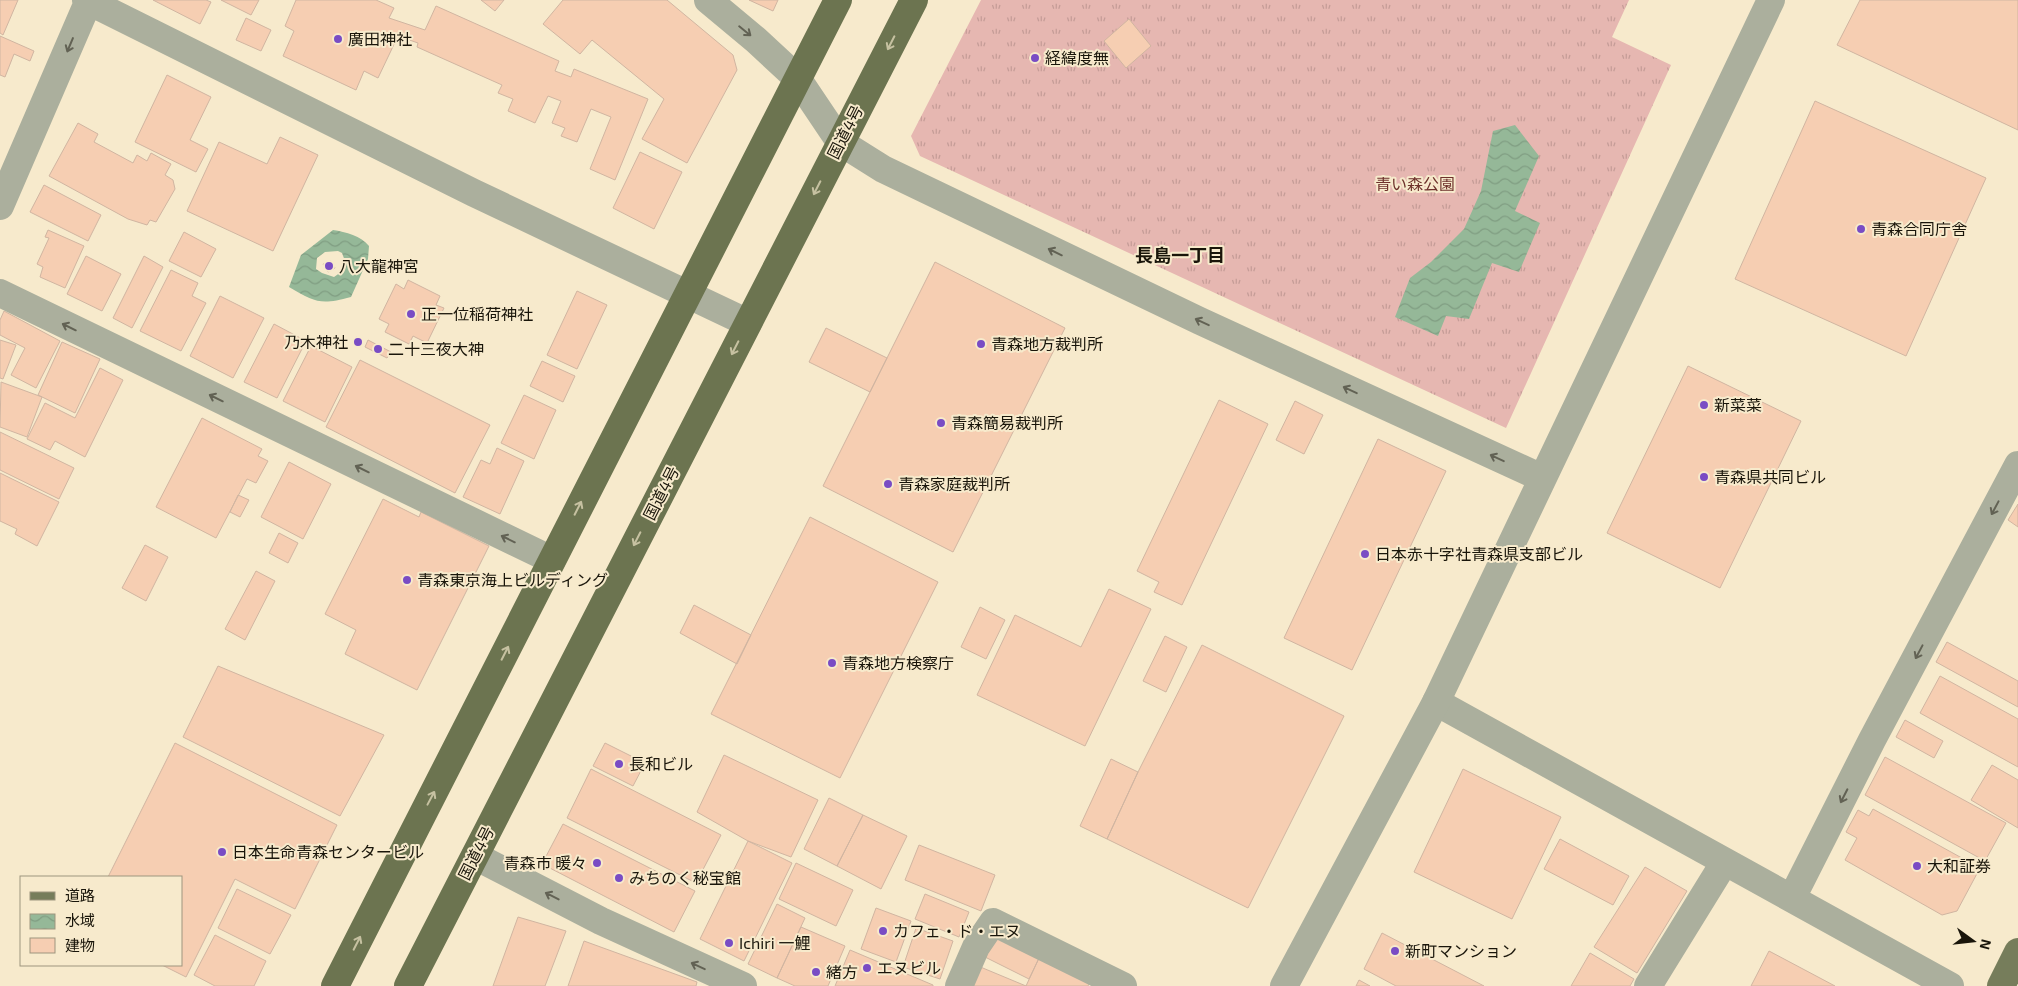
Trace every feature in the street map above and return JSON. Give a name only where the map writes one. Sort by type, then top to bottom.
[{"type":"highway","points":[[335,986],[838,0]]},
{"type":"highway","name":"国道4号","points":[[408,986],[914,0]]},
{"type":"main road","points":[[2002,986],[2018,952]]},
{"type":"street","points":[[0,206],[88,0],[374,144],[686,295],[748,323]]},
{"type":"street","points":[[708,0],[756,40],[797,78],[840,142],[883,169],[1200,321],[1542,478]]},
{"type":"street","points":[[1284,986],[1436,702],[1771,0]]},
{"type":"street","points":[[0,294],[552,560]]},
{"type":"street","points":[[1792,898],[1872,740],[2018,465]]},
{"type":"street","points":[[1436,702],[1724,863],[1792,898],[1950,986]]},
{"type":"street","points":[[475,856],[601,921],[743,986]]},
{"type":"street","points":[[1648,986],[1724,863]]},
{"type":"street","points":[[959,986],[976,947],[993,922],[1122,986]]},
{"type":"green space","name":"青い森公園","points":[[981,0],[1629,0],[1612,37],[1671,65],[1506,428],[920,156],[911,136]]},
{"type":"water","points":[[1515,125],[1539,156],[1515,211],[1540,223],[1519,272],[1492,263],[1469,319],[1446,316],[1438,336],[1395,317],[1410,278],[1431,262],[1464,229],[1481,191],[1493,131]]},
{"type":"water","points":[[333,230],[353,235],[369,246],[368,259],[351,297],[325,302],[313,299],[289,287],[301,255]],"holes":[[[338,251],[342,253],[345,261],[344,270],[334,277],[316,269],[317,258],[325,252]]]},
{"type":"building","points":[[0,0],[18,0],[3,35],[0,33]]},
{"type":"building","points":[[153,0],[206,0],[211,2],[200,24]]},
{"type":"building","points":[[221,0],[259,0],[251,15]]},
{"type":"building","points":[[296,0],[376,0],[394,8],[389,18],[425,30],[436,6],[559,61],[555,71],[571,77],[574,69],[648,99],[615,180],[590,169],[611,117],[591,109],[577,142],[561,136],[565,128],[552,123],[561,101],[548,96],[535,123],[508,111],[513,99],[498,93],[502,85],[417,47],[418,43],[398,36],[378,78],[364,71],[356,90],[283,56],[294,31],[285,26]]},
{"type":"building","points":[[481,0],[504,0],[495,11]]},
{"type":"building","points":[[563,0],[667,0],[733,55],[737,70],[687,163],[642,139],[664,99],[592,40],[580,54],[543,24]]},
{"type":"building","points":[[749,0],[778,0],[773,11]]},
{"type":"building","points":[[1860,0],[2018,0],[2018,130],[1837,45]]},
{"type":"building","points":[[246,18],[271,30],[261,51],[236,40]]},
{"type":"building","points":[[1129,19],[1151,46],[1126,68],[1104,41]]},
{"type":"building","points":[[0,36],[34,51],[30,61],[14,54],[5,77],[0,75]]},
{"type":"building","points":[[167,75],[211,97],[190,140],[208,149],[196,172],[135,142]]},
{"type":"building","name":"青森合同庁舎","points":[[1815,101],[1986,178],[1906,356],[1735,279]]},
{"type":"building","points":[[78,123],[98,134],[94,142],[133,163],[137,155],[147,161],[151,153],[171,164],[165,175],[173,180],[175,189],[156,222],[150,220],[147,225],[128,219],[49,176]]},
{"type":"building","points":[[280,137],[318,155],[273,251],[187,211],[219,142],[267,164]]},
{"type":"building","points":[[640,152],[682,172],[654,229],[613,208]]},
{"type":"building","points":[[44,185],[101,215],[88,241],[30,212]]},
{"type":"building","points":[[48,230],[84,246],[65,288],[40,277],[43,267],[37,264],[49,238],[45,237]]},
{"type":"building","points":[[184,232],[216,249],[201,277],[169,261]]},
{"type":"building","points":[[86,256],[121,274],[102,311],[67,294]]},
{"type":"building","points":[[144,256],[163,267],[132,328],[113,318]]},
{"type":"building","name":"八大龍神宮","points":[[331,261],[335,268],[328,272],[323,264]]},
{"type":"building","points":[[935,262],[1065,328],[953,552],[823,486]]},
{"type":"building","points":[[171,270],[198,283],[192,296],[206,303],[181,351],[140,331]]},
{"type":"building","name":"正一位稲荷神社","points":[[408,280],[440,296],[436,305],[444,308],[427,343],[413,336],[409,344],[385,332],[389,324],[379,319],[396,284],[404,289]]},
{"type":"building","points":[[577,291],[607,305],[577,369],[547,355]]},
{"type":"building","points":[[220,296],[264,318],[233,378],[190,356]]},
{"type":"building","points":[[4,311],[60,341],[36,388],[11,375],[25,348],[0,335],[0,320]]},
{"type":"building","points":[[274,324],[306,341],[277,398],[244,382]]},
{"type":"building","points":[[826,328],[887,358],[870,392],[809,362]]},
{"type":"building","name":"乃木神社","points":[[356,337],[362,340],[360,346],[353,343]]},
{"type":"building","points":[[0,340],[16,345],[3,379],[0,378]]},
{"type":"building","name":"二十三夜大神","points":[[368,340],[391,352],[387,358],[365,347]]},
{"type":"building","points":[[62,342],[100,359],[75,413],[38,395]]},
{"type":"building","points":[[311,346],[352,367],[325,422],[283,401]]},
{"type":"building","points":[[360,360],[490,425],[455,493],[326,427]]},
{"type":"building","points":[[542,361],[575,376],[563,402],[530,386]]},
{"type":"building","name":"青森県共同ビル","points":[[1688,366],[1801,421],[1720,588],[1607,533]]},
{"type":"building","points":[[100,368],[123,380],[85,457],[55,441],[50,450],[27,439],[45,403],[75,418]]},
{"type":"building","points":[[1,382],[42,397],[27,437],[0,427]]},
{"type":"building","points":[[524,395],[556,410],[534,459],[501,443]]},
{"type":"building","points":[[1219,400],[1268,424],[1182,605],[1154,592],[1159,582],[1137,571]]},
{"type":"building","points":[[1295,401],[1323,415],[1304,454],[1276,440]]},
{"type":"building","points":[[202,418],[262,449],[258,456],[268,461],[256,483],[247,479],[216,538],[156,507]]},
{"type":"building","points":[[0,432],[74,468],[59,499],[0,470]]},
{"type":"building","name":"日本赤十字社青森県支部ビル","points":[[1378,439],[1446,471],[1352,670],[1284,638]]},
{"type":"building","points":[[497,448],[524,461],[500,514],[463,497],[481,460],[490,464]]},
{"type":"building","points":[[289,462],[331,484],[303,539],[261,517]]},
{"type":"building","points":[[0,473],[59,502],[37,546],[15,534],[17,529],[0,521]]},
{"type":"building","points":[[238,495],[249,500],[240,517],[230,512]]},
{"type":"building","name":"青森東京海上ビルディング","points":[[383,499],[419,517],[421,512],[489,546],[417,690],[345,654],[356,630],[325,614]]},
{"type":"building","points":[[2018,504],[2018,527],[2008,520]]},
{"type":"building","points":[[810,517],[938,582],[840,778],[711,714]]},
{"type":"building","points":[[279,533],[298,543],[288,563],[269,553]]},
{"type":"building","points":[[145,545],[168,557],[146,601],[122,588]]},
{"type":"building","points":[[256,571],[275,581],[245,640],[225,629]]},
{"type":"building","points":[[1109,589],[1151,609],[1085,746],[977,695],[1015,615],[1081,647]]},
{"type":"building","points":[[694,605],[751,635],[737,664],[680,633]]},
{"type":"building","points":[[980,607],[1005,620],[986,659],[961,647]]},
{"type":"building","points":[[1165,636],[1187,647],[1166,692],[1143,681]]},
{"type":"building","points":[[1947,642],[2018,681],[2018,707],[1936,662]]},
{"type":"building","points":[[1202,645],[1344,716],[1248,908],[1107,839],[1138,772]]},
{"type":"building","points":[[218,666],[384,735],[340,816],[183,737]]},
{"type":"building","points":[[1940,676],[2018,719],[2018,767],[1920,713]]},
{"type":"building","points":[[1905,720],[1943,741],[1934,758],[1896,737]]},
{"type":"building","name":"日本生命青森センタービル","points":[[175,743],[337,825],[295,909],[235,879],[186,977],[164,966],[182,966],[182,876],[108,876]]},
{"type":"building","name":"長和ビル","points":[[605,743],[645,763],[633,786],[593,766]]},
{"type":"building","points":[[724,755],[818,800],[791,857],[748,841],[697,812]]},
{"type":"building","points":[[1885,757],[2006,823],[1985,861],[1865,795]]},
{"type":"building","points":[[1111,759],[1138,772],[1107,839],[1080,826]]},
{"type":"building","points":[[1992,765],[2018,780],[2018,828],[1971,800]]},
{"type":"building","points":[[591,769],[721,835],[696,883],[567,818]]},
{"type":"building","points":[[1463,769],[1561,817],[1512,919],[1414,872]]},
{"type":"building","points":[[829,798],[863,815],[837,866],[804,849]]},
{"type":"building","points":[[1873,809],[1980,868],[1957,911],[1942,915],[1845,860],[1857,838],[1846,832],[1858,810],[1869,816]]},
{"type":"building","points":[[863,815],[907,836],[881,889],[837,866]]},
{"type":"building","name":"みちのく秘宝館","points":[[563,824],[695,891],[674,932],[542,864]]},
{"type":"building","points":[[1560,839],[1629,876],[1613,905],[1544,869]]},
{"type":"building","points":[[748,841],[792,863],[744,961],[700,939]]},
{"type":"building","points":[[919,845],[995,875],[981,911],[905,880]]},
{"type":"building","points":[[796,863],[853,890],[836,926],[779,899]]},
{"type":"building","points":[[1645,867],[1687,891],[1637,973],[1594,947]]},
{"type":"building","points":[[237,889],[291,915],[270,954],[218,928]]},
{"type":"building","points":[[925,894],[969,912],[959,937],[915,919]]},
{"type":"building","points":[[777,904],[805,918],[777,978],[748,964]]},
{"type":"building","points":[[876,908],[911,921],[896,962],[861,949]]},
{"type":"building","points":[[518,917],[566,931],[545,986],[493,986]]},
{"type":"building","points":[[801,927],[845,946],[828,986],[795,986],[777,978]]},
{"type":"building","points":[[916,928],[953,941],[940,979],[903,967]]},
{"type":"building","name":"新町マンション","points":[[1382,933],[1484,986],[1396,986],[1364,969]]},
{"type":"building","points":[[215,935],[266,961],[254,986],[215,986],[194,975]]},
{"type":"building","points":[[996,935],[1040,956],[1029,979],[985,957]]},
{"type":"building","points":[[584,941],[697,982],[696,986],[568,986]]},
{"type":"building","name":"エヌビル","points":[[850,950],[933,985],[933,986],[835,986]]},
{"type":"building","points":[[1769,951],[1835,986],[1751,986]]},
{"type":"building","points":[[1590,953],[1634,979],[1630,986],[1571,986]]},
{"type":"building","points":[[1040,956],[1091,980],[1088,986],[1026,986]]},
{"type":"building","points":[[978,966],[1026,986],[975,986],[970,984]]},
{"type":"building","points":[[1359,980],[1370,986],[1356,986]]},
{"type":"place","name":"廣田神社","points":[[338,39]]},
{"type":"place","name":"経緯度無","points":[[1035,58]]},
{"type":"place","name":"青森合同庁舎","points":[[1861,229]]},
{"type":"place","name":"八大龍神宮","points":[[329,266]]},
{"type":"place","name":"正一位稲荷神社","points":[[411,314]]},
{"type":"place","name":"乃木神社","points":[[358,342]]},
{"type":"place","name":"青森地方裁判所","points":[[981,344]]},
{"type":"place","name":"二十三夜大神","points":[[378,349]]},
{"type":"place","name":"新菜菜","points":[[1704,405]]},
{"type":"place","name":"青森簡易裁判所","points":[[941,423]]},
{"type":"place","name":"青森県共同ビル","points":[[1704,477]]},
{"type":"place","name":"青森家庭裁判所","points":[[888,484]]},
{"type":"place","name":"日本赤十字社青森県支部ビル","points":[[1365,554]]},
{"type":"place","name":"青森東京海上ビルディング","points":[[407,580]]},
{"type":"place","name":"青森地方検察庁","points":[[832,663]]},
{"type":"place","name":"長和ビル","points":[[619,764]]},
{"type":"place","name":"日本生命青森センタービル","points":[[222,852]]},
{"type":"place","name":"青森市 暖々","points":[[597,863]]},
{"type":"place","name":"大和証券","points":[[1917,866]]},
{"type":"place","name":"みちのく秘宝館","points":[[619,878]]},
{"type":"place","name":"カフェ・ド・エヌ","points":[[883,931]]},
{"type":"place","name":"Ichiri 一鯉","points":[[729,943]]},
{"type":"place","name":"新町マンション","points":[[1395,951]]},
{"type":"place","name":"エヌビル","points":[[867,968]]},
{"type":"place","name":"緒方","points":[[816,972]]},
{"type":"district","name":"長島一丁目","points":[[1180,256]]}]
